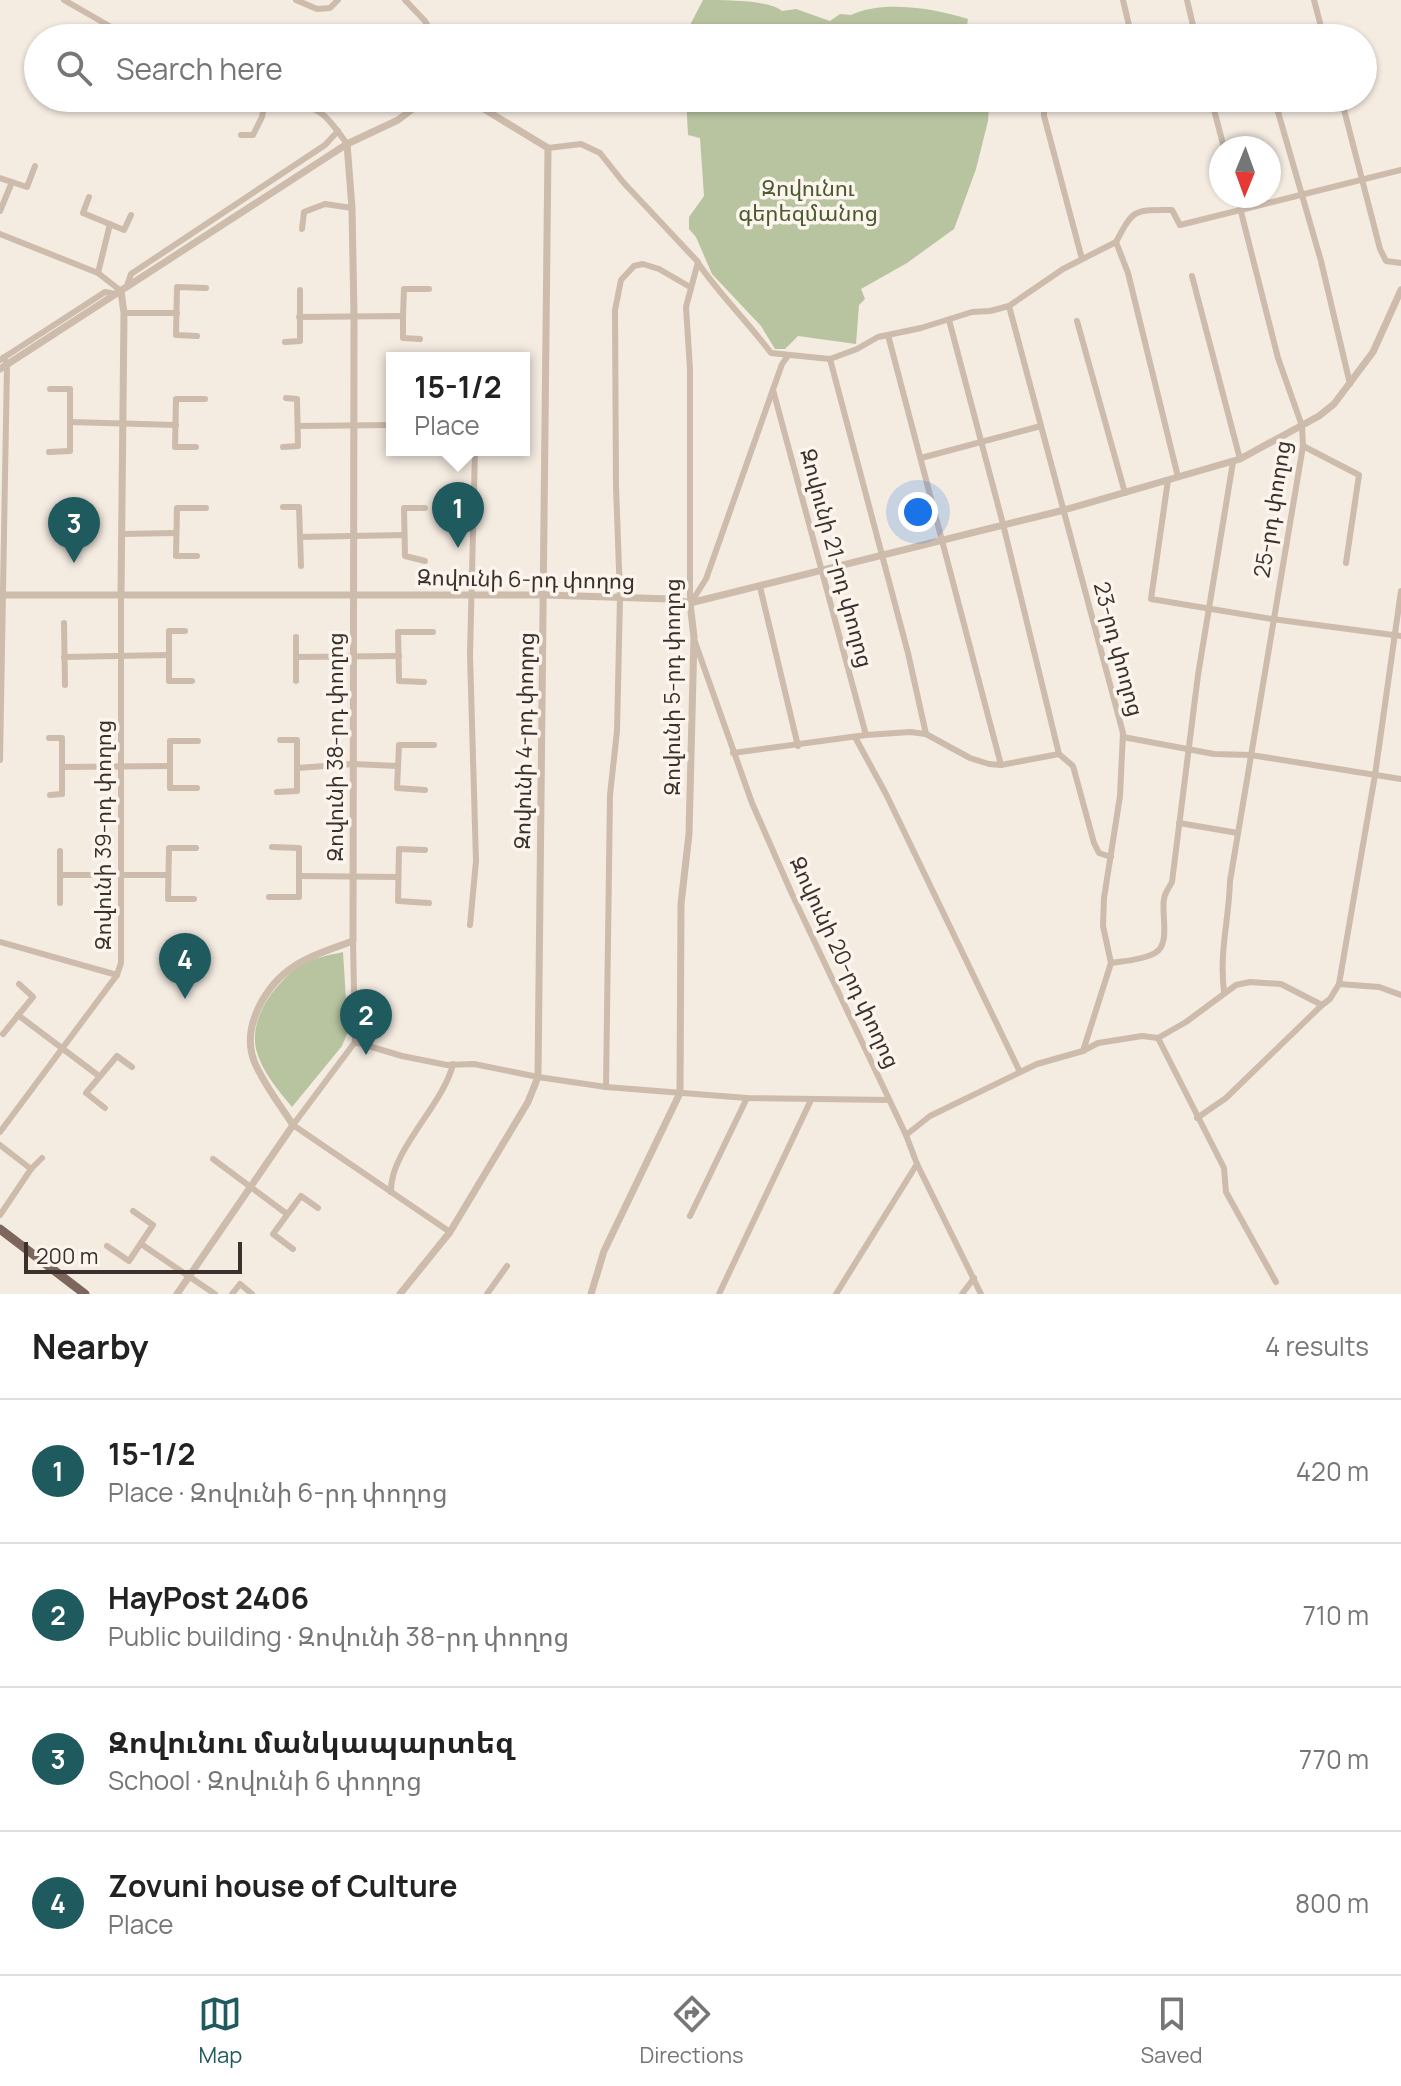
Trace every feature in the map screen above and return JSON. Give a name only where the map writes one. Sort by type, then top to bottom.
[{"type":"main road","points":[[0,1229],[85,1294]]},
{"type":"street","points":[[64,0],[106,24]]},
{"type":"street","points":[[296,0],[317,9],[330,8],[338,0]]},
{"type":"street","points":[[405,0],[427,24]]},
{"type":"street","points":[[1123,0],[1129,24]]},
{"type":"street","points":[[1187,0],[1193,24]]},
{"type":"street","points":[[1314,0],[1320,24]]},
{"type":"street","points":[[241,135],[253,135],[263,112]]},
{"type":"street","points":[[322,112],[328,116],[347,144]]},
{"type":"street","points":[[0,760],[3,363],[122,291],[347,144],[409,112]]},
{"type":"street","points":[[489,112],[548,148],[581,144],[600,153],[698,262],[722,297],[771,353],[830,359],[878,337],[972,312],[1009,306],[1048,278],[1116,242],[1131,217],[1139,210],[1172,210],[1180,225],[1401,170]]},
{"type":"street","points":[[1044,112],[1082,259]]},
{"type":"street","points":[[1215,112],[1221,136]]},
{"type":"street","points":[[1278,112],[1321,261],[1350,384]]},
{"type":"street","points":[[1344,112],[1380,249],[1386,261],[1401,263]]},
{"type":"street","points":[[121,595],[124,424],[122,291],[131,274],[325,145],[338,131]]},
{"type":"street","name":"Զովունի 38-րդ փողոց","points":[[347,144],[354,316],[352,657],[355,1042]]},
{"type":"street","name":"Զովունի 4-րդ փողոց","points":[[400,1294],[450,1232],[528,1102],[538,1077],[548,148]]},
{"type":"street","points":[[0,178],[27,187],[35,166]]},
{"type":"street","points":[[0,211],[12,182]]},
{"type":"street","points":[[89,197],[83,213],[124,230],[131,215]]},
{"type":"street","points":[[302,229],[304,212],[325,204],[352,208]]},
{"type":"street","name":"25-րդ փողոց","points":[[1224,992],[1222,945],[1231,898],[1230,881],[1303,446],[1302,426],[1278,358],[1241,210]]},
{"type":"street","points":[[98,273],[110,224]]},
{"type":"street","points":[[0,234],[98,273],[122,291]]},
{"type":"street","points":[[1116,242],[1128,273],[1178,477]]},
{"type":"street","name":"Զովունի 5-րդ փողոց","points":[[591,1294],[609,1238],[680,1093],[681,904],[689,834],[694,637],[690,603],[690,369],[686,307],[698,262]]},
{"type":"street","points":[[606,1087],[610,795],[617,731],[620,597],[615,310],[620,286],[634,266],[643,264],[659,269],[690,287]]},
{"type":"street","points":[[1111,963],[1149,956],[1161,947],[1163,903],[1165,891],[1172,882],[1209,610],[1237,461],[1192,276]]},
{"type":"street","points":[[197,336],[176,335],[177,287],[206,288]]},
{"type":"street","points":[[420,339],[403,338],[404,289],[429,289]]},
{"type":"street","points":[[285,342],[300,341],[300,290]]},
{"type":"street","name":"Զովունի 6-րդ փողոց","points":[[2,595],[544,595],[690,603],[1064,510],[1237,461],[1302,426],[1334,404],[1373,352],[1401,290]]},
{"type":"street","name":"23-րդ փողոց","points":[[1009,306],[1123,737],[1120,796],[1104,898],[1103,926],[1111,963],[1083,1051]]},
{"type":"street","points":[[124,313],[177,313]]},
{"type":"street","points":[[299,317],[403,316]]},
{"type":"street","points":[[949,320],[1059,754],[1073,766],[1099,853],[1111,857]]},
{"type":"street","points":[[1077,321],[1125,493]]},
{"type":"street","points":[[888,335],[1001,765]]},
{"type":"street","points":[[690,603],[706,579],[788,356]]},
{"type":"street","points":[[830,359],[883,556],[926,734]]},
{"type":"street","points":[[49,452],[70,451],[70,389],[50,389]]},
{"type":"street","name":"Զովունի 21-րդ փողոց","points":[[773,390],[866,735]]},
{"type":"street","points":[[283,447],[298,446],[297,399],[286,398]]},
{"type":"street","points":[[196,447],[175,447],[176,399],[205,399]]},
{"type":"street","points":[[70,422],[176,425]]},
{"type":"street","points":[[298,426],[386,425]]},
{"type":"street","points":[[921,458],[1041,426]]},
{"type":"street","points":[[1303,446],[1359,475],[1346,563]]},
{"type":"street","points":[[470,925],[476,861],[471,595],[475,456]]},
{"type":"street","points":[[1168,480],[1151,599],[1209,610],[1397,635]]},
{"type":"street","points":[[283,507],[299,507],[301,566]]},
{"type":"street","points":[[197,556],[176,556],[177,508],[206,508]]},
{"type":"street","points":[[425,508],[404,508],[405,556],[425,561]]},
{"type":"street","points":[[122,534],[176,533]]},
{"type":"street","points":[[300,537],[404,535]]},
{"type":"street","points":[[760,587],[798,746]]},
{"type":"street","points":[[1197,1118],[1226,1098],[1330,999],[1339,984],[1375,775],[1401,591]]},
{"type":"street","name":"Զովունի 39-րդ փողոց","points":[[0,1132],[117,975],[121,963],[121,595]]},
{"type":"street","points":[[64,623],[65,685]]},
{"type":"street","points":[[185,631],[169,631],[169,681],[192,681]]},
{"type":"street","points":[[424,682],[399,681],[398,632],[433,632]]},
{"type":"street","points":[[296,637],[296,681]]},
{"type":"street","name":"Զովունի 20-րդ փողոց","points":[[694,637],[733,753],[792,894],[981,1294]]},
{"type":"street","points":[[64,657],[169,655]]},
{"type":"street","points":[[296,657],[399,656]]},
{"type":"street","points":[[733,753],[910,732],[926,734],[970,758],[1001,765],[1059,754]]},
{"type":"street","points":[[855,737],[886,794],[1020,1072]]},
{"type":"street","points":[[1123,737],[1214,754],[1251,755],[1401,779]]},
{"type":"street","points":[[49,738],[62,738],[62,794],[50,795]]},
{"type":"street","points":[[277,792],[297,791],[297,740],[280,740]]},
{"type":"street","points":[[197,788],[170,788],[170,741],[198,741]]},
{"type":"street","points":[[425,790],[397,788],[399,745],[434,745]]},
{"type":"street","points":[[297,768],[353,764],[398,766]]},
{"type":"street","points":[[62,767],[170,766]]},
{"type":"street","points":[[1179,823],[1238,833]]},
{"type":"street","points":[[269,897],[299,897],[299,848],[272,847]]},
{"type":"street","points":[[194,899],[168,899],[169,848],[196,848]]},
{"type":"street","points":[[425,850],[399,849],[398,901],[429,903]]},
{"type":"street","points":[[60,851],[60,903]]},
{"type":"street","points":[[60,875],[168,875]]},
{"type":"street","points":[[299,876],[398,877]]},
{"type":"street","points":[[353,941],[294,966],[271,989],[252,1023],[254,1060],[293,1125],[450,1232]]},
{"type":"street","points":[[0,942],[117,975]]},
{"type":"street","points":[[906,1135],[930,1116],[1037,1064],[1083,1051],[1098,1043],[1142,1036],[1158,1038],[1186,1022],[1236,985],[1250,982],[1281,984],[1322,1005]]},
{"type":"street","points":[[3,1034],[33,997],[19,984]]},
{"type":"street","points":[[1339,984],[1379,987],[1401,995]]},
{"type":"street","points":[[18,1015],[99,1076]]},
{"type":"street","points":[[1158,1038],[1224,1168],[1226,1192],[1276,1282]]},
{"type":"street","points":[[177,1294],[293,1125],[355,1042],[402,1056],[474,1064],[606,1087],[747,1098],[889,1100]]},
{"type":"street","points":[[105,1108],[86,1093],[117,1056],[132,1067]]},
{"type":"street","points":[[391,1192],[398,1165],[451,1074],[453,1064]]},
{"type":"street","points":[[690,1216],[747,1098]]},
{"type":"street","points":[[719,1294],[811,1100]]},
{"type":"street","points":[[0,1145],[31,1169]]},
{"type":"street","points":[[0,1215],[42,1158]]},
{"type":"street","points":[[213,1159],[287,1214]]},
{"type":"street","points":[[836,1294],[917,1164]]},
{"type":"street","points":[[293,1249],[273,1234],[301,1196],[318,1208]]},
{"type":"street","points":[[107,1246],[129,1261],[153,1225],[133,1211]]},
{"type":"street","points":[[141,1244],[215,1294]]},
{"type":"street","points":[[487,1294],[507,1266]]},
{"type":"street","points":[[962,1294],[974,1278]]},
{"type":"street","points":[[232,1294],[240,1284],[252,1294]]},
{"type":"green space","points":[[703,0],[757,3],[782,11],[796,9],[830,21],[840,14],[851,15],[863,10],[892,7],[924,9],[968,19],[967,24],[691,24]]},
{"type":"green space","name":"Զովունու գերեզմանոց","points":[[687,112],[989,112],[976,169],[954,229],[907,263],[861,289],[865,299],[859,305],[856,344],[798,336],[785,349],[775,349],[761,326],[712,274],[696,237],[689,229],[689,217],[704,196],[700,138],[688,135]]},
{"type":"green space","points":[[343,952],[348,1031],[342,1046],[292,1107],[262,1065],[256,1049],[257,1025],[266,1001],[292,972],[311,960]]},
{"type":"place","name":"15-1/2","points":[[458,548]]},
{"type":"place","name":"Զովունու մանկապարտեզ","points":[[74,563]]},
{"type":"place","name":"Zovuni house of Culture","points":[[185,999]]},
{"type":"place","name":"HayPost 2406","points":[[366,1055]]}]
